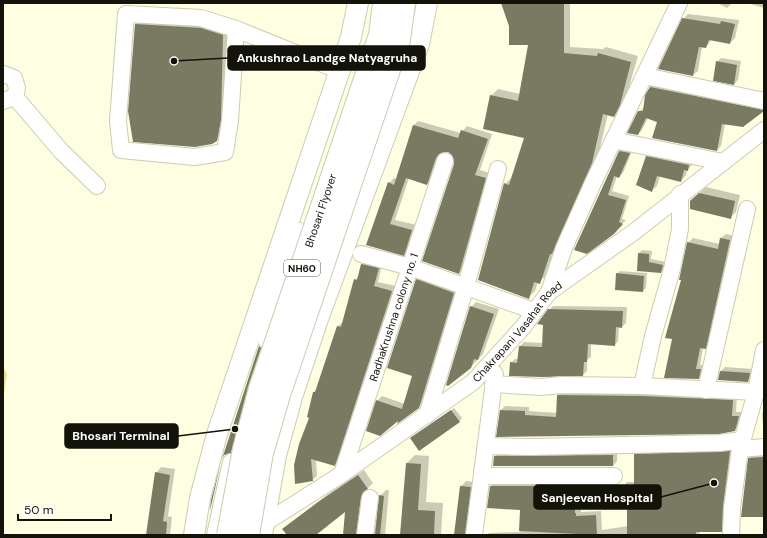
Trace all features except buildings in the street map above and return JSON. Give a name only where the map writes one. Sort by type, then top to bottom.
[{"type":"highway","name":"Bhosari Flyover","points":[[228,535],[244,449],[260,389],[380,35],[384,3]]},
{"type":"highway","name":"Bhosari Flyover","points":[[258,532],[262,453],[279,395],[399,40],[404,3]]},
{"type":"main road","points":[[194,535],[200,498],[217,434],[294,229],[340,71],[352,37],[358,3]]},
{"type":"main road","points":[[258,532],[276,455],[292,397],[353,250],[419,44],[426,3]]},
{"type":"main road","points":[[294,229],[353,250]]},
{"type":"street","points":[[549,292],[564,248],[679,3]]},
{"type":"street","points":[[236,29],[230,121],[225,152],[195,157],[121,150],[118,121],[126,9],[201,18],[236,29],[340,71]]},
{"type":"street","points":[[3,74],[14,78],[17,88],[9,99],[96,186]]},
{"type":"street","points":[[645,76],[764,101]]},
{"type":"street","name":"Chakrapani Vasahat Road","points":[[243,535],[258,532],[473,382],[549,292],[634,232],[680,194],[764,130]]},
{"type":"street","points":[[614,140],[723,162]]},
{"type":"street","name":"RadhaKrushna colony no. 1","points":[[342,474],[445,161]]},
{"type":"street","points":[[427,415],[466,286],[498,169]]},
{"type":"street","points":[[642,386],[653,336],[672,269],[680,229],[680,194]]},
{"type":"street","points":[[706,390],[747,208]]},
{"type":"street","points":[[215,535],[236,441],[294,229]]},
{"type":"street","points":[[353,250],[410,267],[534,311]]},
{"type":"street","points":[[731,535],[732,508],[741,445],[760,391],[764,350]]},
{"type":"street","points":[[474,535],[498,354]]},
{"type":"street","points":[[493,384],[541,387],[560,385],[642,386],[706,390],[760,391]]},
{"type":"street","points":[[486,446],[530,447],[720,443],[764,447]]},
{"type":"street","points":[[482,476],[614,476]]},
{"type":"street","points":[[365,535],[370,498]]},
{"type":"shaded area","points":[[3,366],[7,374],[3,400]]},
{"type":"place","name":"Ankushrao Landge Natyagruha","points":[[174,61]]},
{"type":"place","name":"Bhosari Terminal","points":[[235,429]]},
{"type":"place","name":"Sanjeevan Hospital","points":[[714,483]]}]
